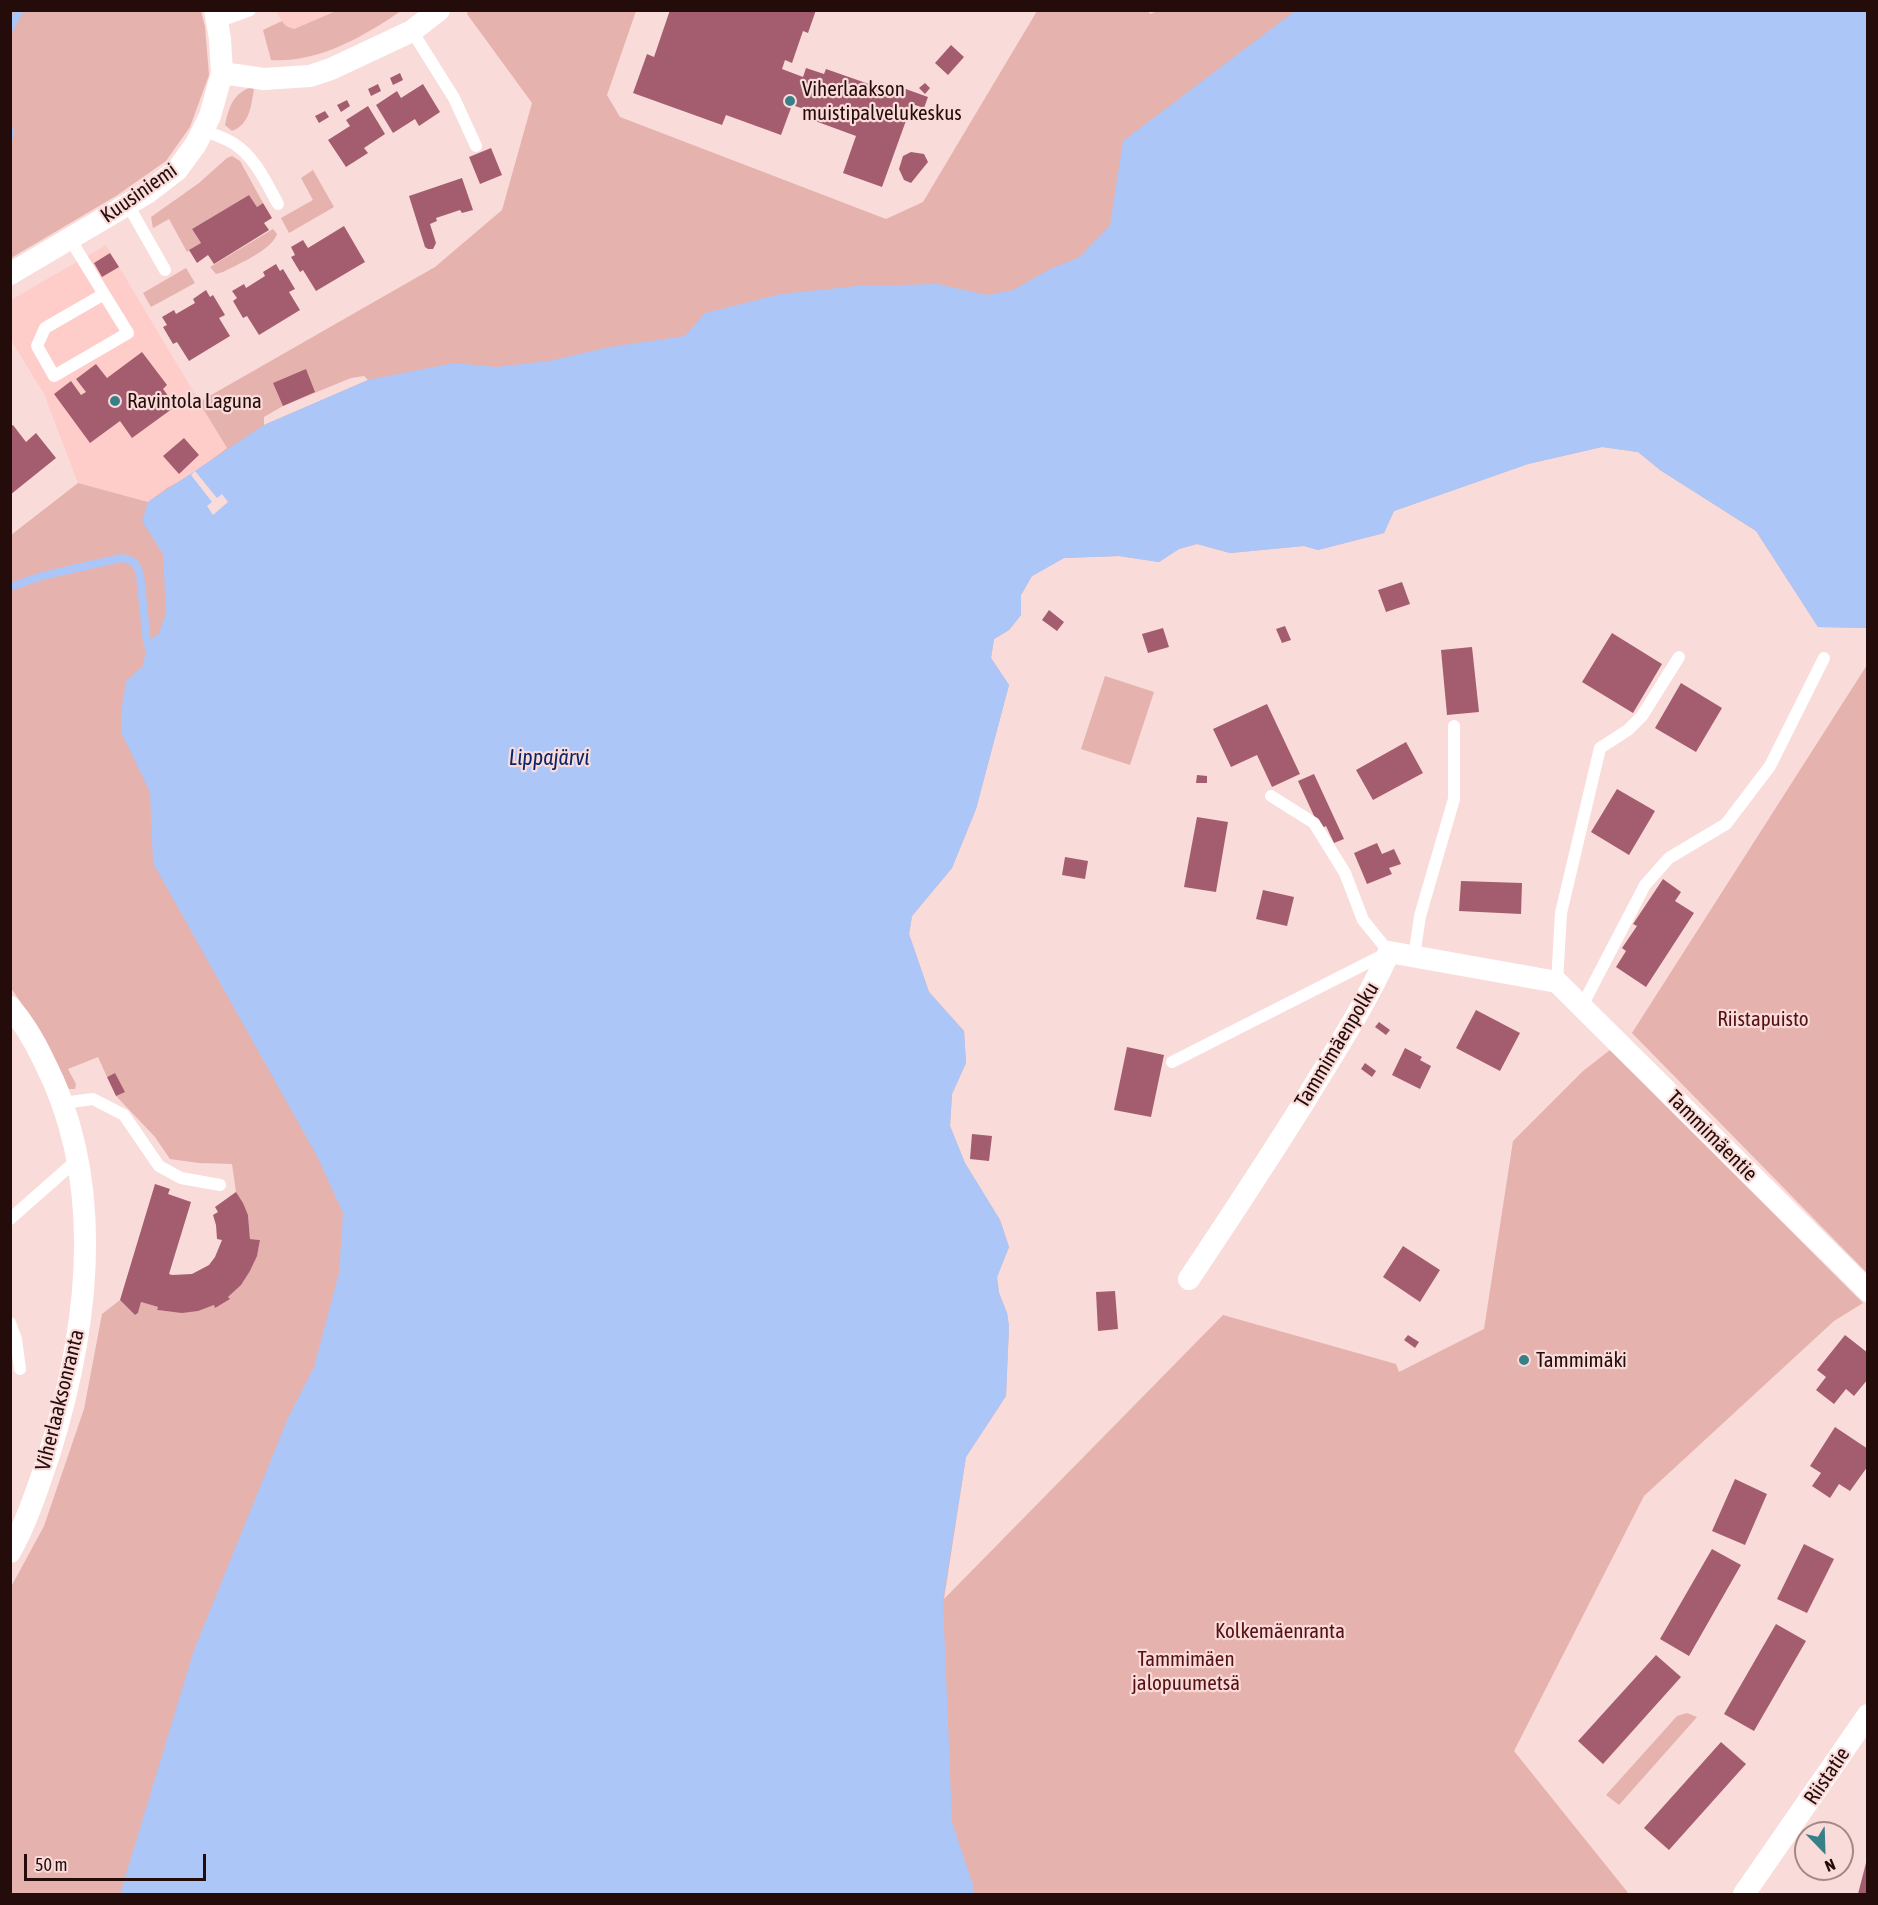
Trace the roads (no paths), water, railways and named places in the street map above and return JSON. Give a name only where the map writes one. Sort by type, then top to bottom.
[{"type":"street","points":[[222,73],[264,79],[310,75],[331,69],[412,31],[439,10]]},
{"type":"street","name":"Kuusiniemi","points":[[10,274],[128,205],[177,170],[196,144],[210,116],[222,73],[216,16]]},
{"type":"street","points":[[1389,952],[1557,982]]},
{"type":"street","name":"Tammimäenpolku","points":[[1189,1279],[1249,1190],[1344,1038],[1378,978],[1389,952]]},
{"type":"street","name":"Tammimäentie","points":[[1557,982],[1868,1291]]},
{"type":"street","name":"Viherlaaksonranta","points":[[10,1552],[41,1477],[59,1422],[76,1352],[85,1276],[86,1233],[84,1199],[74,1140],[63,1103],[39,1052],[12,1012]]},
{"type":"street","name":"Riistatie","points":[[1744,1894],[1868,1715]]},
{"type":"lane","points":[[216,16],[250,10]]},
{"type":"lane","points":[[412,31],[454,98],[477,146]]},
{"type":"lane","points":[[203,130],[232,142],[244,152],[255,163],[279,204]]},
{"type":"lane","points":[[128,205],[165,270]]},
{"type":"lane","points":[[70,239],[104,294],[128,333],[54,376],[37,346],[45,328],[104,294]]},
{"type":"lane","points":[[1557,982],[1561,913],[1600,748],[1628,730],[1642,716],[1679,657]]},
{"type":"lane","points":[[1582,1006],[1645,885],[1669,858],[1726,824],[1770,766],[1824,658]]},
{"type":"lane","points":[[1414,957],[1420,916],[1454,800],[1454,726]]},
{"type":"lane","points":[[1172,1062],[1389,952],[1363,920],[1345,873],[1314,823],[1271,796]]},
{"type":"lane","points":[[63,1103],[93,1099],[124,1115],[159,1166],[181,1178],[220,1185]]},
{"type":"lane","points":[[10,1219],[77,1160]]},
{"type":"lane","points":[[10,1323],[16,1339],[20,1369]]},
{"type":"water","name":"Lippajärvi","points":[[1295,11],[1867,11],[1867,628],[1818,627],[1756,531],[1660,470],[1638,452],[1602,447],[1528,464],[1394,511],[1384,533],[1318,550],[1304,546],[1230,553],[1197,544],[1179,549],[1159,562],[1119,556],[1064,558],[1032,576],[1021,595],[1021,615],[1009,630],[994,639],[991,658],[1009,685],[976,809],[952,868],[912,916],[909,934],[929,992],[964,1031],[966,1063],[952,1094],[950,1126],[965,1163],[1000,1220],[1009,1247],[997,1277],[999,1293],[1007,1313],[1009,1326],[1006,1396],[966,1457],[943,1600],[952,1822],[974,1888],[973,1894],[120,1894],[194,1650],[288,1418],[314,1367],[339,1273],[343,1213],[317,1156],[153,863],[150,792],[121,732],[126,681],[143,666],[147,643],[159,633],[166,613],[163,554],[142,521],[148,502],[264,425],[368,380],[454,363],[496,367],[549,361],[610,347],[685,336],[705,313],[781,294],[857,286],[937,284],[987,295],[1013,290],[1050,269],[1080,257],[1110,225],[1123,141]]},
{"type":"waterway","points":[[10,28],[20,10]]},
{"type":"waterway","points":[[10,131],[10,136]]},
{"type":"waterway","points":[[10,587],[42,576],[121,558],[129,560],[136,565],[140,575],[147,643]]},
{"type":"place","name":"Viherlaakson muistipalvelukeskus","points":[[790,101]]},
{"type":"place","name":"Ravintola Laguna","points":[[115,401]]},
{"type":"place","name":"Tammimäki","points":[[1524,1360]]},
{"type":"park label","name":"Riistapuisto","points":[[1763,1019]]},
{"type":"park label","name":"Kolkemäenranta","points":[[1280,1631]]},
{"type":"park label","name":"Tammimäen jalopuumetsä","points":[[1186,1671]]}]
